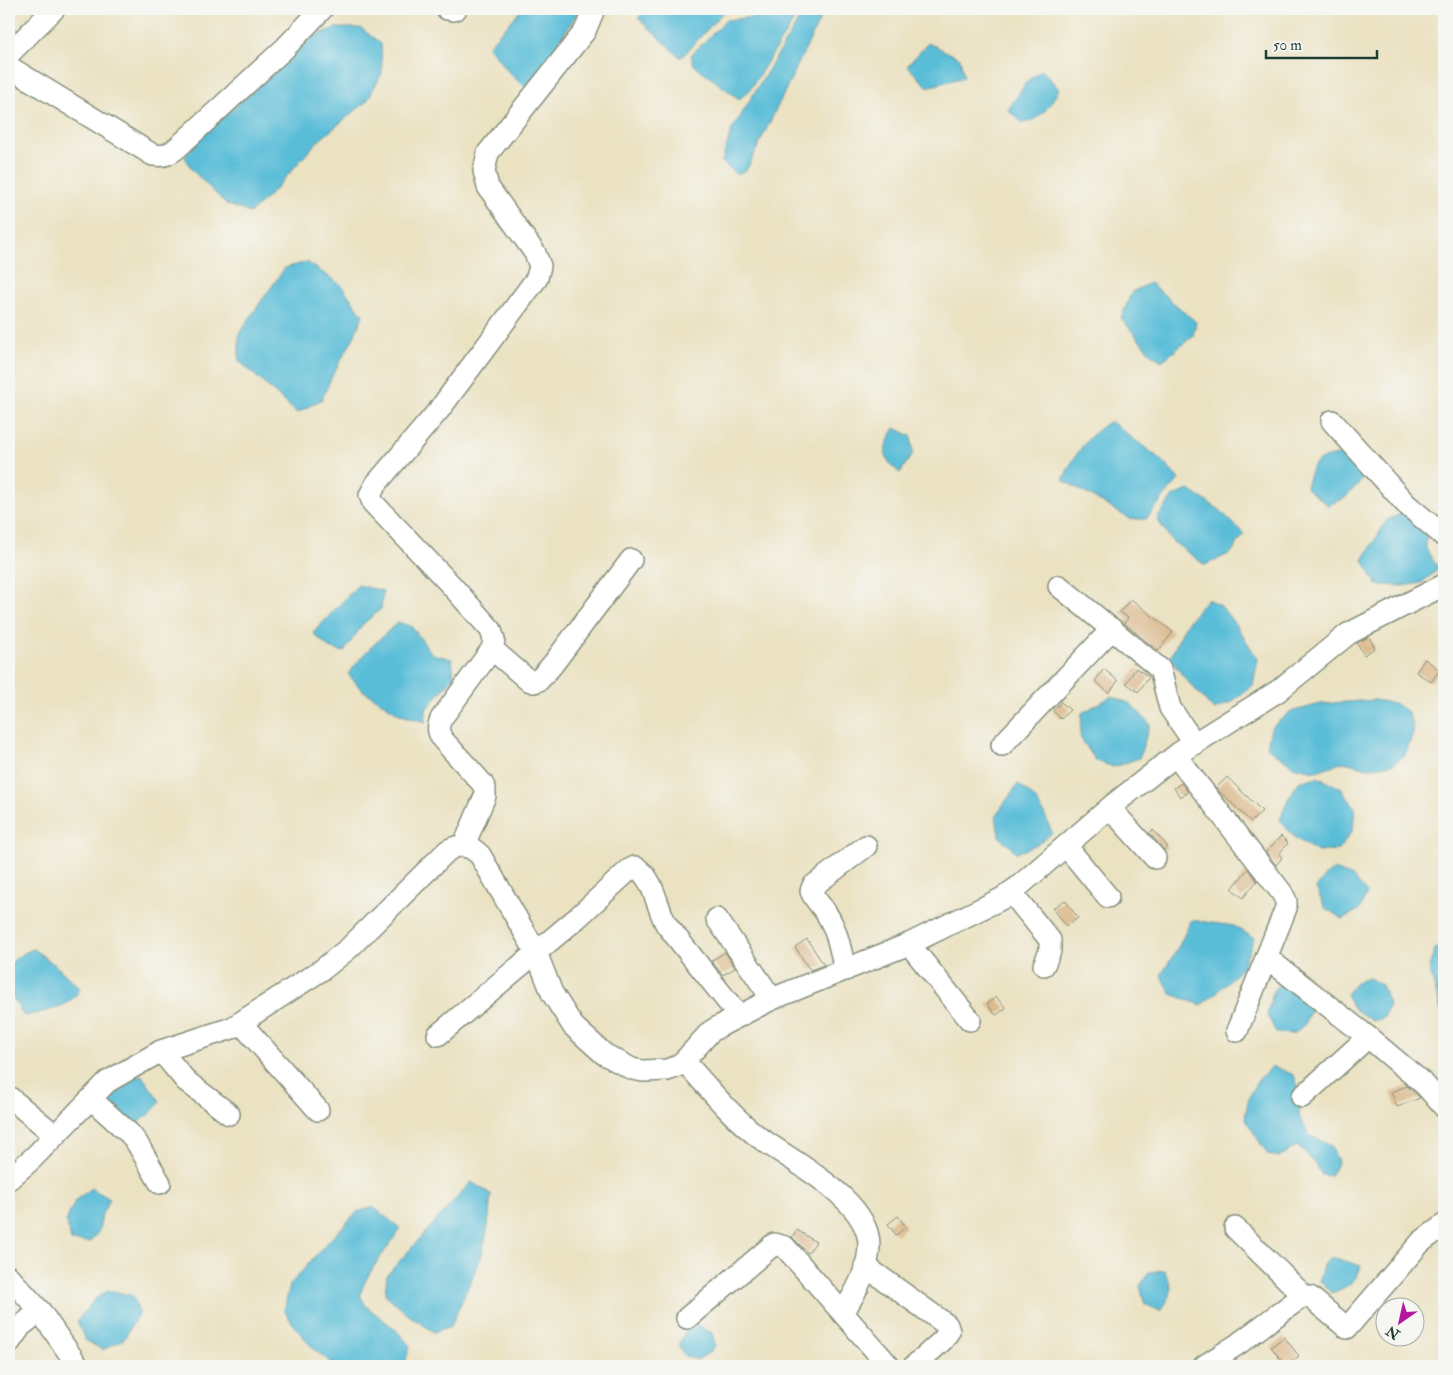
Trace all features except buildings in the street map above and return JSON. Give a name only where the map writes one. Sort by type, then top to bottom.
[{"type":"street","points":[[9,54],[54,9]]},
{"type":"street","points":[[447,9],[456,9]]},
{"type":"street","points":[[464,845],[485,796],[485,788],[443,740],[438,732],[438,726],[441,719],[492,649],[494,640],[491,630],[373,503],[370,494],[376,484],[439,410],[537,278],[540,266],[535,254],[488,187],[484,171],[488,153],[585,31],[594,9]]},
{"type":"street","points":[[9,67],[153,155],[162,157],[178,147],[285,48],[315,12]]},
{"type":"street","points":[[1332,421],[1406,504],[1444,536]]},
{"type":"street","points":[[492,649],[528,680],[534,682],[539,680],[631,560]]},
{"type":"street","points":[[9,1179],[107,1082],[161,1051],[232,1028],[323,969],[337,958],[447,851],[455,846],[464,845],[473,848],[480,855],[536,952],[552,993],[580,1034],[604,1054],[632,1069],[643,1071],[667,1070],[684,1061],[710,1032],[772,999],[909,944],[1003,898],[1110,808],[1176,756],[1278,691],[1348,634],[1444,585]]},
{"type":"street","points":[[1059,586],[1160,670],[1170,708],[1195,744]]},
{"type":"street","points":[[1002,745],[1112,629]]},
{"type":"street","points":[[1176,756],[1282,893],[1286,901],[1286,908],[1267,958],[1236,1031]]},
{"type":"street","points":[[1110,808],[1155,858]]},
{"type":"street","points":[[845,970],[837,937],[828,916],[814,898],[812,891],[813,886],[866,846]]},
{"type":"street","points":[[1066,846],[1108,897]]},
{"type":"street","points":[[438,1035],[578,918],[629,870],[635,867],[647,876],[666,924],[739,1016]]},
{"type":"street","points":[[1011,892],[1050,940],[1050,951],[1044,965]]},
{"type":"street","points":[[717,919],[772,999]]},
{"type":"street","points":[[909,944],[970,1020]]},
{"type":"street","points":[[1267,958],[1368,1037],[1425,1085],[1444,1107]]},
{"type":"street","points":[[241,1023],[318,1110]]},
{"type":"street","points":[[1302,1097],[1368,1037]]},
{"type":"street","points":[[161,1051],[186,1080],[229,1114]]},
{"type":"street","points":[[684,1061],[756,1136],[820,1178],[858,1214],[866,1230],[869,1246],[866,1266],[857,1290],[843,1313]]},
{"type":"street","points":[[9,1096],[55,1135]]},
{"type":"street","points":[[90,1099],[137,1142],[160,1183]]},
{"type":"street","points":[[1235,1228],[1304,1296],[1310,1297],[1347,1328],[1421,1242],[1444,1224]]},
{"type":"street","points":[[687,1318],[774,1244],[785,1247],[889,1366]]},
{"type":"street","points":[[866,1266],[946,1325],[949,1331],[943,1340],[914,1366]]},
{"type":"street","points":[[9,1277],[40,1310],[78,1366]]},
{"type":"street","points":[[1204,1366],[1304,1296]]},
{"type":"street","points":[[9,1343],[21,1326],[40,1310]]},
{"type":"water","points":[[522,9],[580,9],[528,89],[511,75],[488,46]]},
{"type":"water","points":[[647,9],[760,9],[724,11],[681,58],[638,18]]},
{"type":"water","points":[[774,9],[801,9],[749,91],[739,99],[694,65],[691,55],[726,20],[763,16]]},
{"type":"water","points":[[814,15],[820,19],[747,169],[737,175],[722,162],[731,131],[800,18]]},
{"type":"water","points":[[335,28],[361,28],[381,44],[382,73],[367,101],[317,142],[270,195],[250,213],[226,204],[192,170],[185,157],[200,137],[290,59],[308,39]]},
{"type":"water","points":[[928,43],[960,58],[964,77],[928,87],[907,66]]},
{"type":"water","points":[[1042,70],[1059,89],[1041,115],[1023,123],[1008,110],[1027,81]]},
{"type":"water","points":[[307,262],[341,285],[363,315],[353,339],[333,374],[322,399],[297,413],[239,361],[239,334],[285,268]]},
{"type":"water","points":[[1150,283],[1196,322],[1193,336],[1162,361],[1151,354],[1121,318],[1132,292]]},
{"type":"water","points":[[1110,421],[1160,459],[1179,479],[1146,519],[1130,519],[1063,480],[1082,446]]},
{"type":"water","points":[[895,428],[911,436],[913,453],[900,473],[886,457],[886,447]]},
{"type":"water","points":[[1339,455],[1355,465],[1362,480],[1345,498],[1328,505],[1306,488],[1310,473],[1315,464],[1324,458]]},
{"type":"water","points":[[1189,490],[1220,510],[1244,534],[1231,553],[1205,565],[1172,541],[1157,519],[1173,496]]},
{"type":"water","points":[[1406,512],[1427,522],[1426,549],[1439,569],[1421,583],[1402,586],[1377,585],[1363,560],[1387,520]]},
{"type":"water","points":[[358,585],[383,591],[381,609],[363,624],[344,652],[329,648],[313,633]]},
{"type":"water","points":[[1207,599],[1221,606],[1258,659],[1253,685],[1232,702],[1214,710],[1183,676],[1170,658],[1186,624]]},
{"type":"water","points":[[398,622],[412,627],[432,654],[452,659],[454,677],[426,709],[426,722],[401,715],[361,689],[348,674],[365,653]]},
{"type":"water","points":[[1112,696],[1131,704],[1150,724],[1139,758],[1114,767],[1096,761],[1080,737],[1082,713]]},
{"type":"water","points":[[1373,700],[1394,703],[1408,712],[1414,730],[1405,755],[1393,764],[1368,768],[1344,762],[1316,771],[1295,767],[1267,747],[1271,728],[1290,712],[1321,704]]},
{"type":"water","points":[[1317,777],[1341,788],[1355,808],[1353,830],[1338,850],[1318,852],[1295,838],[1280,820],[1288,799],[1299,782]]},
{"type":"water","points":[[1018,784],[1036,800],[1052,833],[1038,844],[1017,853],[999,836],[996,815]]},
{"type":"water","points":[[1334,870],[1353,877],[1367,893],[1360,909],[1343,919],[1325,908],[1316,888],[1328,873]]},
{"type":"water","points":[[1191,920],[1234,926],[1254,938],[1242,968],[1201,1005],[1171,994],[1161,975],[1179,946]]},
{"type":"water","points":[[1444,944],[1444,1022],[1429,967],[1435,949]]},
{"type":"water","points":[[33,949],[54,964],[80,988],[76,995],[64,1005],[48,1011],[24,1016],[9,987],[8,974],[13,961]]},
{"type":"water","points":[[1369,978],[1382,985],[1389,1004],[1384,1018],[1372,1021],[1353,1008],[1346,994],[1356,982]]},
{"type":"water","points":[[1285,979],[1313,1003],[1305,1024],[1294,1034],[1276,1033],[1267,1014],[1274,989]]},
{"type":"water","points":[[1273,1066],[1294,1075],[1300,1093],[1299,1116],[1309,1135],[1331,1146],[1338,1161],[1331,1176],[1322,1175],[1312,1160],[1297,1146],[1279,1157],[1268,1155],[1245,1119],[1250,1095],[1256,1083]]},
{"type":"water","points":[[142,1076],[160,1101],[150,1114],[129,1129],[101,1106],[127,1078]]},
{"type":"water","points":[[471,1182],[491,1194],[488,1227],[481,1257],[451,1326],[434,1332],[407,1314],[385,1294],[387,1275]]},
{"type":"water","points":[[91,1188],[110,1199],[102,1214],[99,1231],[90,1242],[71,1241],[66,1221],[75,1201]]},
{"type":"water","points":[[373,1207],[400,1228],[368,1277],[360,1295],[366,1306],[396,1330],[410,1346],[404,1366],[336,1366],[307,1341],[284,1310],[290,1285],[357,1212]]},
{"type":"water","points":[[1332,1257],[1361,1266],[1350,1284],[1331,1293],[1319,1280],[1323,1265]]},
{"type":"water","points":[[1164,1270],[1170,1282],[1171,1291],[1168,1300],[1160,1311],[1145,1304],[1140,1286],[1149,1272]]},
{"type":"water","points":[[109,1290],[133,1296],[139,1312],[124,1339],[103,1350],[85,1340],[77,1321],[95,1299]]},
{"type":"water","points":[[697,1325],[712,1333],[715,1345],[710,1352],[697,1360],[685,1356],[678,1345],[687,1329]]}]
